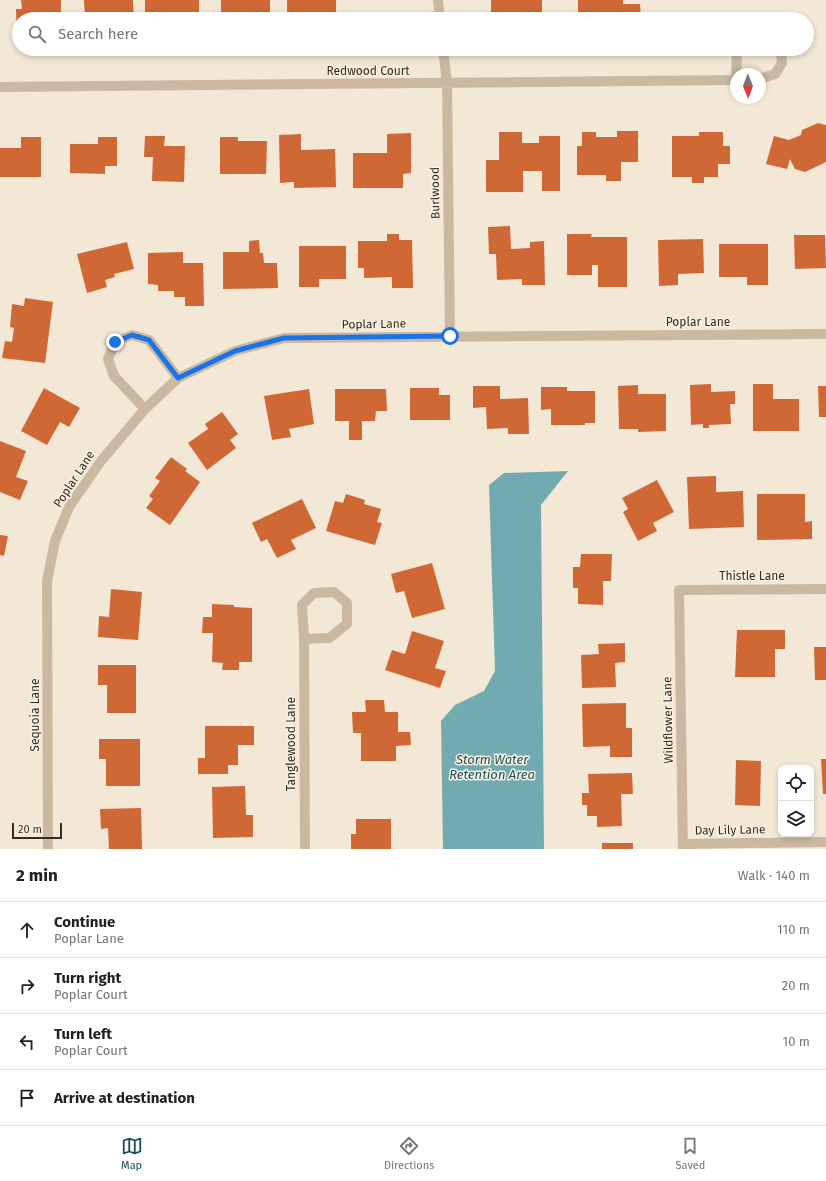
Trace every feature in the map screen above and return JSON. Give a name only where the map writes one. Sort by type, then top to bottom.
[{"type":"street","points":[[438,0],[439,12]]},
{"type":"street","name":"Burlwood","points":[[444,56],[447,83],[450,336]]},
{"type":"street","name":"Redwood Court","points":[[736,68],[737,56]]},
{"type":"street","points":[[766,77],[774,74],[782,63],[782,56]]},
{"type":"street","name":"Redwood Court","points":[[0,87],[730,80]]},
{"type":"street","name":"Poplar Lane","points":[[47,581],[55,541],[69,507],[101,461],[145,409],[178,378],[235,351],[284,338],[826,334]]},
{"type":"street","points":[[145,409],[114,376],[108,359],[115,342],[132,335],[149,340],[178,378]]},
{"type":"street","name":"Sequoia Lane","points":[[47,581],[48,849]]},
{"type":"street","name":"Thistle Lane","points":[[679,590],[826,589]]},
{"type":"street","name":"Wildflower Lane","points":[[679,590],[683,846]]},
{"type":"street","name":"Tanglewood Lane","points":[[304,639],[329,638],[347,624],[347,603],[334,592],[314,592],[302,605],[304,639],[305,849]]},
{"type":"street","name":"Day Lily Lane","points":[[683,846],[826,842]]},
{"type":"water","name":"Storm Water Retention Area","points":[[568,471],[541,505],[544,849],[443,849],[441,721],[455,705],[484,691],[495,671],[489,485],[504,473]]},
{"type":"building","points":[[21,0],[61,0],[61,12],[16,12],[16,9],[22,9]]},
{"type":"building","points":[[84,0],[133,0],[134,12],[85,12]]},
{"type":"building","points":[[145,0],[199,0],[199,12],[145,12]]},
{"type":"building","points":[[221,0],[270,0],[270,12],[221,12]]},
{"type":"building","points":[[287,0],[336,0],[336,12],[287,12]]},
{"type":"building","points":[[491,0],[542,0],[542,12],[491,12]]},
{"type":"building","points":[[578,0],[623,0],[623,4],[640,4],[641,12],[578,12]]},
{"type":"building","points":[[818,123],[826,125],[826,162],[805,172],[795,169],[790,159],[787,169],[766,164],[774,136],[789,140],[801,135],[802,130]]},
{"type":"building","points":[[617,131],[638,131],[638,162],[621,162],[621,181],[606,181],[606,175],[577,175],[577,146],[582,146],[582,132],[596,132],[596,137],[617,137]]},
{"type":"building","points":[[499,132],[522,132],[522,143],[539,143],[539,136],[560,136],[560,191],[542,191],[542,171],[523,171],[523,192],[486,192],[486,160],[499,160]]},
{"type":"building","points":[[699,132],[723,132],[723,146],[730,146],[730,164],[718,164],[718,177],[704,177],[704,183],[692,183],[692,177],[672,177],[672,136],[699,136]]},
{"type":"building","points":[[411,133],[411,173],[403,174],[403,188],[353,188],[353,153],[387,153],[387,134]]},
{"type":"building","points":[[301,134],[301,150],[335,149],[336,187],[294,188],[294,182],[280,183],[279,135]]},
{"type":"building","points":[[145,136],[165,136],[164,146],[185,146],[184,182],[152,181],[153,157],[144,157]]},
{"type":"building","points":[[21,137],[41,137],[41,177],[0,177],[0,148],[21,148]]},
{"type":"building","points":[[98,137],[117,137],[117,166],[105,166],[105,174],[70,173],[70,144],[98,144]]},
{"type":"building","points":[[220,137],[238,137],[238,141],[267,141],[266,174],[220,174]]},
{"type":"building","points":[[510,226],[511,249],[530,248],[530,242],[544,241],[545,285],[522,285],[522,279],[497,280],[496,254],[489,254],[488,227]]},
{"type":"building","points":[[387,234],[399,234],[399,240],[412,240],[413,288],[392,288],[392,277],[364,278],[364,268],[358,268],[358,241],[387,241]]},
{"type":"building","points":[[567,234],[592,234],[591,237],[627,237],[627,287],[598,287],[598,265],[592,265],[592,275],[567,275]]},
{"type":"building","points":[[794,235],[825,235],[826,268],[795,269]]},
{"type":"building","points":[[703,239],[704,273],[678,274],[678,285],[659,286],[658,240]]},
{"type":"building","points":[[259,240],[260,253],[263,253],[264,263],[277,263],[278,288],[223,289],[223,252],[249,252],[249,241]]},
{"type":"building","points":[[127,242],[134,269],[114,274],[115,277],[105,280],[107,287],[87,293],[77,254]]},
{"type":"building","points":[[719,244],[768,244],[768,285],[747,285],[747,277],[719,277]]},
{"type":"building","points":[[299,246],[346,246],[346,279],[319,279],[319,287],[299,287]]},
{"type":"building","points":[[183,252],[183,263],[203,263],[204,306],[185,306],[185,297],[174,297],[174,291],[158,291],[158,285],[148,284],[148,253]]},
{"type":"building","points":[[25,298],[53,302],[45,363],[2,358],[5,341],[12,342],[14,328],[10,327],[12,304],[24,306]]},
{"type":"building","points":[[711,384],[711,392],[735,391],[735,404],[730,404],[731,424],[709,425],[709,428],[703,428],[703,424],[691,425],[690,385]]},
{"type":"building","points":[[753,384],[773,384],[773,399],[799,399],[799,431],[753,431]]},
{"type":"building","points":[[638,385],[638,394],[666,394],[666,431],[638,432],[638,429],[619,429],[618,386]]},
{"type":"building","points":[[473,386],[500,386],[500,399],[528,398],[529,434],[508,434],[508,428],[487,429],[486,407],[473,408]]},
{"type":"building","points":[[818,386],[826,386],[826,417],[819,417]]},
{"type":"building","points":[[541,387],[567,387],[567,391],[595,391],[595,423],[585,423],[585,425],[551,425],[551,409],[541,410]]},
{"type":"building","points":[[44,388],[80,408],[69,427],[60,422],[47,445],[21,431]]},
{"type":"building","points":[[410,388],[439,388],[439,395],[450,395],[450,420],[410,420]]},
{"type":"building","points":[[309,389],[314,424],[289,429],[291,437],[272,440],[264,396]]},
{"type":"building","points":[[335,389],[386,389],[387,411],[376,411],[375,421],[362,421],[362,440],[349,440],[349,421],[335,421]]},
{"type":"building","points":[[222,412],[238,434],[230,440],[236,448],[207,470],[188,443],[208,429],[205,424]]},
{"type":"building","points":[[0,441],[26,451],[16,477],[28,481],[20,500],[0,492]]},
{"type":"building","points":[[171,457],[187,469],[185,471],[200,482],[170,525],[146,508],[153,499],[149,496],[160,481],[155,478]]},
{"type":"building","points":[[716,476],[716,492],[743,491],[744,527],[689,529],[687,477]]},
{"type":"building","points":[[657,480],[674,512],[653,523],[657,531],[638,541],[623,512],[628,509],[622,498]]},
{"type":"building","points":[[346,494],[365,500],[364,504],[381,509],[377,522],[382,523],[375,545],[326,531],[335,501],[343,503]]},
{"type":"building","points":[[757,494],[805,494],[805,522],[812,521],[812,539],[757,540]]},
{"type":"building","points":[[302,499],[316,528],[291,540],[296,549],[277,558],[267,539],[261,542],[252,523]]},
{"type":"building","points":[[0,535],[8,536],[4,556],[0,555]]},
{"type":"building","points":[[581,554],[612,554],[611,581],[603,581],[603,605],[578,604],[578,588],[573,588],[573,567],[580,567]]},
{"type":"building","points":[[432,563],[445,609],[412,618],[404,591],[396,593],[391,574]]},
{"type":"building","points":[[111,589],[142,592],[138,640],[98,637],[99,616],[109,617]]},
{"type":"building","points":[[212,604],[252,608],[252,662],[239,662],[239,670],[222,670],[223,663],[212,662],[213,633],[202,633],[203,617],[212,617]]},
{"type":"building","points":[[737,630],[785,630],[785,649],[775,649],[775,677],[735,677]]},
{"type":"building","points":[[412,631],[444,641],[435,668],[446,671],[440,688],[385,670],[392,650],[405,654]]},
{"type":"building","points":[[625,643],[625,662],[615,663],[616,687],[582,688],[581,655],[599,654],[598,644]]},
{"type":"building","points":[[814,647],[826,647],[826,680],[815,680]]},
{"type":"building","points":[[98,665],[136,665],[136,713],[107,713],[107,685],[98,685]]},
{"type":"building","points":[[365,700],[384,700],[385,712],[398,712],[398,732],[410,732],[411,745],[396,746],[396,761],[361,761],[361,733],[353,733],[352,712],[366,712]]},
{"type":"building","points":[[626,703],[626,728],[632,728],[632,757],[610,757],[610,746],[583,747],[582,704]]},
{"type":"building","points":[[205,726],[254,726],[254,745],[238,745],[238,765],[228,765],[228,774],[198,774],[198,758],[205,758]]},
{"type":"building","points":[[99,739],[140,739],[140,786],[106,786],[106,759],[99,759]]},
{"type":"building","points":[[821,759],[826,759],[826,794],[823,794]]},
{"type":"building","points":[[736,760],[761,761],[760,806],[735,805]]},
{"type":"building","points":[[632,773],[633,794],[621,794],[622,826],[597,827],[597,816],[587,816],[587,805],[582,805],[582,793],[589,793],[588,774]]},
{"type":"building","points":[[245,786],[246,815],[253,815],[253,837],[213,838],[212,787]]},
{"type":"building","points":[[141,808],[142,849],[109,849],[108,828],[101,829],[100,809]]},
{"type":"building","points":[[356,819],[391,819],[391,849],[351,849],[351,834],[356,834]]},
{"type":"building","points":[[602,843],[633,843],[633,849],[602,849]]},
{"type":"route","points":[[115,342],[132,335],[149,340],[178,378],[235,351],[284,338],[450,336]]}]
